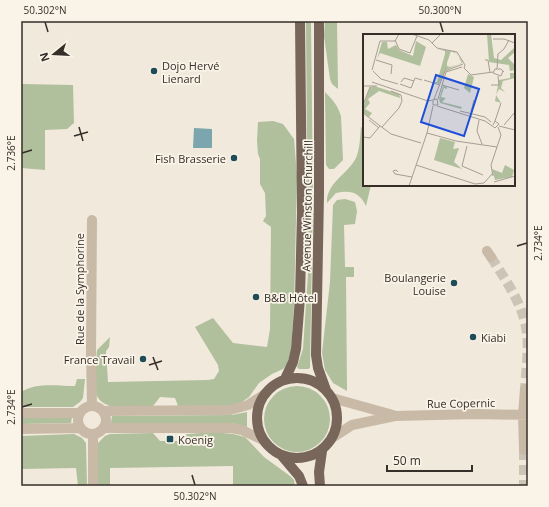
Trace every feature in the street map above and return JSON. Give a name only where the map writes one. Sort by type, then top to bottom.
[{"type":"main road","name":"Avenue Winston Churchill","points":[[285,379],[293,362],[296,349],[300,298],[302,212],[300,21]]},
{"type":"main road","name":"Avenue Winston Churchill","points":[[318,21],[319,194],[316,355],[318,368],[329,394]]},
{"type":"main road","points":[[280,455],[290,458],[312,456],[322,450],[332,438],[337,425],[338,415],[329,394],[317,383],[307,379],[296,378],[285,379],[274,385],[265,394],[259,405],[257,417],[258,429],[263,440],[271,449],[280,455],[299,476],[303,486]]},
{"type":"main road","points":[[320,486],[319,472],[322,450]]},
{"type":"street","name":"Rue de la Symphorine","points":[[92,220],[92,406]]},
{"type":"street","points":[[524,450],[525,389]]},
{"type":"street","points":[[103,411],[230,410],[248,405],[265,394]]},
{"type":"street","points":[[329,394],[395,416]]},
{"type":"street","points":[[87,406],[96,406],[103,411],[106,419],[104,428],[101,432],[93,435],[87,434],[80,428],[77,422],[79,413],[87,406]]},
{"type":"street","points":[[21,413],[79,413]]},
{"type":"street","name":"Rue Copernic","points":[[395,416],[476,414],[525,415]]},
{"type":"street","points":[[332,438],[346,428],[358,423],[395,416]]},
{"type":"street","points":[[21,429],[80,428]]},
{"type":"street","points":[[104,428],[231,428],[242,430],[263,440]]},
{"type":"street","points":[[93,435],[93,486]]},
{"type":"green space","points":[[306,21],[311,21],[313,196],[310,368],[299,369],[297,367],[303,349],[308,274]]},
{"type":"green space","points":[[325,21],[337,21],[338,89],[332,84],[330,79],[324,36]]},
{"type":"green space","points":[[21,84],[73,85],[74,123],[67,129],[45,130],[45,170],[21,168]]},
{"type":"green space","points":[[325,92],[335,103],[341,116],[343,160],[334,169],[329,169],[326,165]]},
{"type":"green space","points":[[273,121],[283,124],[294,139],[297,176],[294,307],[291,351],[287,364],[283,369],[272,374],[259,383],[249,397],[236,406],[178,406],[175,398],[160,397],[153,406],[110,406],[103,402],[98,398],[96,393],[97,350],[110,337],[109,347],[106,351],[108,382],[214,379],[219,371],[218,365],[195,327],[213,318],[233,343],[267,347],[270,329],[271,227],[263,221],[266,216],[265,193],[260,184],[260,159],[257,141],[258,122]]},
{"type":"green space","points":[[361,127],[363,128],[363,186],[371,186],[366,206],[357,195],[350,192],[336,193],[327,203],[330,190],[352,164],[356,158],[359,147]]},
{"type":"green space","points":[[345,199],[355,202],[357,211],[355,224],[344,225],[345,267],[354,267],[354,277],[346,277],[347,391],[333,383],[325,370],[322,353],[330,282],[333,205],[337,200]]},
{"type":"green space","points":[[77,379],[85,379],[83,398],[73,407],[21,407],[21,392],[27,389],[47,385],[75,386]]},
{"type":"green space","points":[[297,386],[309,389],[320,396],[327,407],[330,419],[327,431],[320,442],[309,449],[297,452],[285,449],[274,442],[267,431],[264,419],[267,407],[274,396],[285,389]]},
{"type":"green space","points":[[247,412],[247,427],[231,423],[111,423],[112,416],[232,415]]},
{"type":"green space","points":[[21,417],[72,417],[71,423],[21,424]]},
{"type":"green space","points":[[213,432],[245,437],[264,457],[290,476],[294,480],[295,486],[233,486],[233,466],[110,468],[110,486],[98,486],[98,443],[105,436],[110,434],[153,433],[160,441],[178,441],[179,436]]},
{"type":"green space","points":[[74,434],[82,438],[86,443],[87,486],[78,486],[76,468],[21,469],[21,436]]},
{"type":"water","points":[[194,128],[212,129],[212,148],[193,148]]},
{"type":"tunnel","points":[[491,257],[514,294],[525,323],[528,347],[525,389]]},
{"type":"tunnel","points":[[524,450],[524,486]]},
{"type":"place","name":"Dojo Hervé Lienard","points":[[154,71]]},
{"type":"place","name":"Fish Brasserie","points":[[234,158]]},
{"type":"place","name":"Boulangerie Louise","points":[[454,283]]},
{"type":"place","name":"B&B Hôtel","points":[[256,297]]},
{"type":"place","name":"Kiabi","points":[[473,337]]},
{"type":"place","name":"France Travail","points":[[143,359]]},
{"type":"place","name":"Koenig","points":[[170,439]]}]
